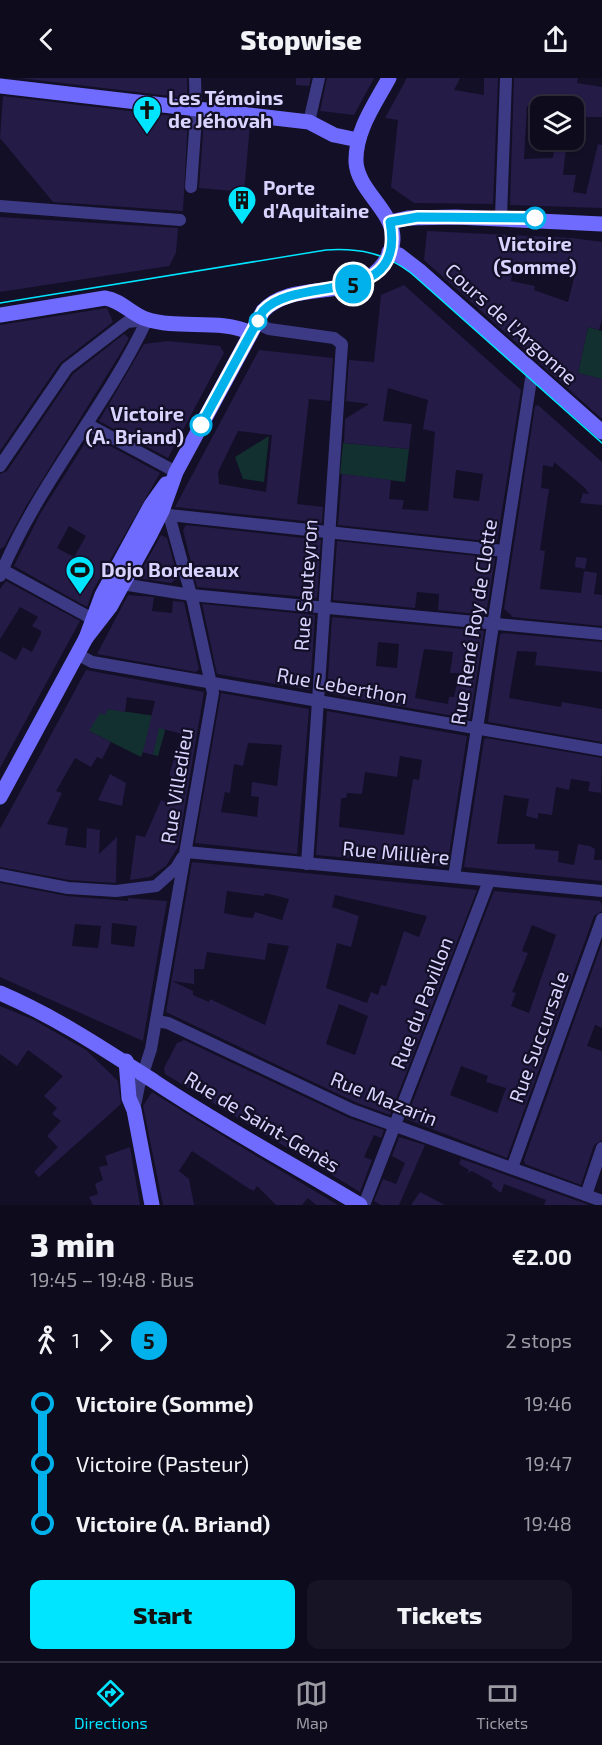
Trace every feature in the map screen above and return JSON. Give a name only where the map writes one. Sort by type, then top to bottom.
[{"type":"main road","points":[[95,621],[102,595],[151,505],[176,472],[267,307],[279,299],[345,287],[365,279],[378,270],[389,252],[390,222],[357,172],[358,140],[389,78]]},
{"type":"main road","points":[[0,86],[309,122],[334,135],[358,140]]},
{"type":"main road","points":[[390,222],[408,218],[501,217],[602,224]]},
{"type":"main road","name":"Cours de l'Argonne","points":[[389,252],[399,255],[422,273],[532,373],[602,432]]},
{"type":"main road","points":[[0,315],[105,298],[117,301],[147,320],[233,327],[251,334]]},
{"type":"main road","points":[[0,797],[95,621],[122,584],[166,513],[176,472]]},
{"type":"main road","name":"Rue de Saint-Genès","points":[[0,993],[39,1009],[362,1205]]},
{"type":"main road","points":[[126,1061],[129,1098],[134,1110],[152,1205]]},
{"type":"street","points":[[191,187],[196,109],[195,78]]},
{"type":"street","points":[[309,122],[320,78]]},
{"type":"street","points":[[501,217],[506,78]]},
{"type":"street","points":[[0,206],[180,220]]},
{"type":"street","points":[[95,621],[1,573],[147,320]]},
{"type":"street","points":[[0,466],[67,368],[126,322],[147,320]]},
{"type":"street","name":"Rue Sauteyron","points":[[251,334],[269,329],[334,338],[342,344],[307,864]]},
{"type":"street","name":"Rue René Roy de Clotte","points":[[454,877],[532,373]]},
{"type":"street","points":[[87,424],[176,472]]},
{"type":"street","points":[[166,513],[329,534],[504,551]]},
{"type":"street","name":"Rue Villedieu","points":[[134,1110],[156,1020],[213,693],[191,595],[166,513]]},
{"type":"street","points":[[122,584],[130,588],[191,595],[602,634]]},
{"type":"street","name":"Rue Leberthon","points":[[77,654],[92,662],[602,750]]},
{"type":"street","points":[[0,875],[68,888],[116,891],[162,883],[176,868],[186,852]]},
{"type":"street","name":"Rue Millière","points":[[186,852],[602,891]]},
{"type":"street","name":"Rue du Pavillon","points":[[362,1205],[395,1126],[489,881]]},
{"type":"street","points":[[162,883],[172,890],[176,904]]},
{"type":"street","name":"Rue Succursale","points":[[512,1168],[602,919]]},
{"type":"street","name":"Rue Mazarin","points":[[156,1020],[168,1023],[352,1110],[602,1201]]},
{"type":"street","points":[[586,1195],[602,1148]]},
{"type":"green space","points":[[588,327],[602,331],[602,379],[578,373]]},
{"type":"green space","points":[[269,436],[264,482],[243,479],[235,457]]},
{"type":"green space","points":[[343,443],[409,449],[405,482],[340,474]]},
{"type":"green space","points":[[108,709],[162,717],[165,731],[158,756],[143,752],[141,757],[61,717]]},
{"type":"building","points":[[19,78],[187,78],[187,98]]},
{"type":"building","points":[[296,78],[311,78],[309,86],[296,85]]},
{"type":"building","points":[[327,78],[374,78],[354,115],[320,111]]},
{"type":"building","points":[[407,78],[460,78],[454,90],[484,95],[484,78],[498,78],[493,204],[414,203],[391,187],[398,120],[385,118]]},
{"type":"building","points":[[514,78],[578,78],[577,83],[602,87],[602,117],[584,117],[584,96],[530,96],[530,106],[527,106],[524,159],[553,158],[554,150],[566,150],[563,175],[576,175],[573,192],[586,194],[598,144],[602,145],[602,208],[510,205]]},
{"type":"building","points":[[3,96],[188,118],[183,211],[53,202],[0,138]]},
{"type":"building","points":[[204,120],[250,125],[244,192],[199,188]]},
{"type":"building","points":[[0,217],[178,228],[176,253],[169,266],[0,292]]},
{"type":"building","points":[[427,231],[572,238],[602,242],[602,318],[599,330],[588,327],[578,373],[602,379],[602,419],[424,260]],"holes":[[[514,263],[549,264],[548,267],[576,270],[568,302],[534,290],[535,286],[511,281]]]},
{"type":"building","points":[[404,285],[521,390],[497,542],[338,525],[342,474],[391,480],[389,499],[404,500],[402,509],[428,511],[435,432],[423,429],[428,400],[388,388],[383,421],[412,424],[409,449],[344,443],[345,419],[369,404],[346,401],[349,360],[374,362],[381,295]],"holes":[[[456,470],[483,474],[479,501],[453,498]]]},
{"type":"building","points":[[107,308],[113,322],[60,363],[0,451],[0,325]]},
{"type":"building","points":[[124,334],[129,338],[123,349],[26,506],[4,547],[0,549],[0,474],[7,471],[73,374]]},
{"type":"building","points":[[168,341],[220,346],[224,353],[168,458],[99,421],[144,344]]},
{"type":"building","points":[[259,350],[333,358],[330,401],[309,399],[297,504],[323,507],[322,523],[175,507]],"holes":[[[238,431],[272,435],[266,492],[219,484],[218,472]]]},
{"type":"building","points":[[538,405],[602,462],[602,505],[580,503],[583,493],[589,494],[585,488],[554,462],[553,467],[543,465],[541,488],[549,489],[540,550],[545,551],[540,589],[581,593],[584,571],[597,573],[594,594],[602,595],[602,626],[513,617],[504,609],[535,406]]},
{"type":"building","points":[[90,435],[160,473],[93,590],[87,607],[14,566],[40,514]],"holes":[[[69,526],[86,536],[74,557],[57,548]]]},
{"type":"building","points":[[186,525],[321,540],[317,598],[197,587],[183,530]]},
{"type":"building","points":[[161,535],[167,538],[178,578],[171,583],[137,578]]},
{"type":"building","points":[[337,541],[495,558],[486,615],[438,610],[439,594],[417,592],[415,608],[333,600]]},
{"type":"building","points":[[576,557],[587,558],[585,569],[575,567]]},
{"type":"building","points":[[6,581],[80,621],[0,768],[0,651],[16,660],[23,647],[32,652],[41,634],[41,631],[32,626],[38,617],[20,607],[0,639],[0,589]]},
{"type":"building","points":[[128,595],[154,597],[152,611],[172,613],[173,601],[184,602],[199,669],[196,672],[97,654]]},
{"type":"building","points":[[202,604],[315,615],[310,690],[217,674]]},
{"type":"building","points":[[332,617],[484,631],[470,719],[327,693]],"holes":[[[378,642],[399,644],[397,668],[376,666]],[[424,649],[453,652],[450,673],[459,673],[454,697],[449,697],[448,704],[415,698]]]},
{"type":"building","points":[[503,633],[602,642],[602,672],[535,665],[537,652],[517,651],[509,698],[561,707],[562,702],[602,709],[602,742],[488,722],[500,635]]},
{"type":"building","points":[[86,670],[204,692],[178,847],[166,866],[150,877],[130,880],[136,835],[145,837],[161,800],[170,804],[174,778],[170,776],[170,772],[182,734],[159,728],[153,755],[143,752],[155,701],[127,697],[125,712],[108,709],[105,715],[100,713],[89,731],[111,742],[102,759],[97,757],[91,767],[75,758],[56,791],[62,793],[47,824],[68,828],[65,845],[86,848],[87,828],[100,830],[99,854],[117,837],[116,883],[69,880],[0,867],[0,829]]},
{"type":"building","points":[[221,693],[309,709],[297,854],[195,843]],"holes":[[[248,743],[282,745],[277,786],[252,782],[251,796],[259,797],[257,817],[221,812],[225,792],[230,793],[234,764],[243,766]]]},
{"type":"building","points":[[327,711],[467,736],[447,867],[316,855]],"holes":[[[400,756],[422,760],[419,780],[413,779],[404,835],[339,827],[341,798],[346,798],[347,793],[362,794],[365,772],[397,777]]]},
{"type":"building","points":[[486,738],[602,758],[601,793],[588,791],[590,782],[571,779],[569,790],[556,787],[552,815],[538,813],[538,819],[526,816],[529,799],[504,795],[497,844],[535,844],[535,849],[559,851],[558,862],[574,865],[578,844],[590,846],[595,849],[594,860],[602,860],[602,881],[464,867]]},
{"type":"building","points":[[110,774],[126,783],[122,806],[98,800]]},
{"type":"building","points":[[192,862],[477,890],[390,1115],[355,1102],[166,1012]],"holes":[[[227,891],[264,896],[265,893],[289,899],[282,920],[255,912],[253,918],[224,913]],[[335,895],[427,916],[419,937],[404,931],[386,986],[381,985],[378,995],[371,992],[367,1003],[326,988],[337,943],[351,947],[359,916],[332,907]],[[268,943],[289,946],[265,1025],[210,999],[209,1002],[193,995],[193,991],[172,981],[194,984],[194,969],[204,969],[207,952],[265,960]],[[339,1004],[368,1016],[355,1055],[326,1044]]]},
{"type":"building","points":[[0,883],[67,896],[128,901],[128,898],[167,901],[143,1041],[0,977]],"holes":[[[112,923],[137,926],[134,947],[111,944]],[[75,924],[101,926],[98,948],[72,946]]]},
{"type":"building","points":[[494,891],[600,901],[602,911],[594,916],[507,1158],[406,1119]],"holes":[[[532,925],[556,935],[529,1013],[511,1006],[516,993],[512,992],[528,953],[522,951]],[[461,1066],[488,1076],[486,1082],[506,1088],[497,1113],[450,1095]]]},
{"type":"building","points":[[602,943],[602,1028],[595,1025],[587,1046],[602,1051],[602,1140],[594,1145],[581,1185],[525,1164],[524,1160]]},
{"type":"building","points":[[0,1006],[34,1020],[86,1050],[118,1081],[121,1104],[39,1177],[34,1172],[58,1147],[47,1136],[61,1121],[52,1114],[57,1108],[44,1096],[63,1076],[28,1050],[17,1066],[0,1054]]},
{"type":"building","points":[[184,1040],[349,1118],[384,1130],[381,1138],[374,1135],[364,1157],[372,1160],[360,1192],[165,1074],[164,1068],[177,1043]]},
{"type":"building","points":[[152,1092],[338,1205],[316,1205],[308,1198],[302,1205],[276,1205],[257,1186],[254,1191],[248,1188],[192,1151],[179,1171],[189,1179],[194,1205],[163,1205],[143,1106]]},
{"type":"building","points":[[399,1137],[425,1145],[399,1205],[381,1205],[374,1201],[383,1179],[396,1184],[405,1163],[392,1156]]},
{"type":"building","points":[[130,1147],[140,1205],[93,1205],[89,1197],[98,1194],[95,1184],[103,1180],[99,1167],[108,1165],[105,1156]]},
{"type":"building","points":[[461,1159],[589,1205],[544,1205],[546,1200],[504,1184],[501,1193],[491,1186],[493,1183],[472,1171],[467,1173],[469,1170],[459,1164]]},
{"type":"building","points":[[420,1192],[445,1205],[411,1205]]},
{"type":"tram line","points":[[0,303],[326,250],[371,253],[411,273],[602,443]]},
{"type":"bus line","name":"5","points":[[201,425],[263,311],[273,302],[290,295],[345,287],[372,275],[387,258],[392,232],[390,222],[418,217],[535,218]]},
{"type":"place","name":"Les Témoins de Jéhovah","points":[[147,136]]},
{"type":"place","name":"Victoire (Somme)","points":[[535,218]]},
{"type":"place","name":"Porte d'Aquitaine","points":[[242,226]]},
{"type":"place","name":"Victoire (A. Briand)","points":[[201,425]]},
{"type":"place","name":"Dojo Bordeaux","points":[[80,596]]}]
